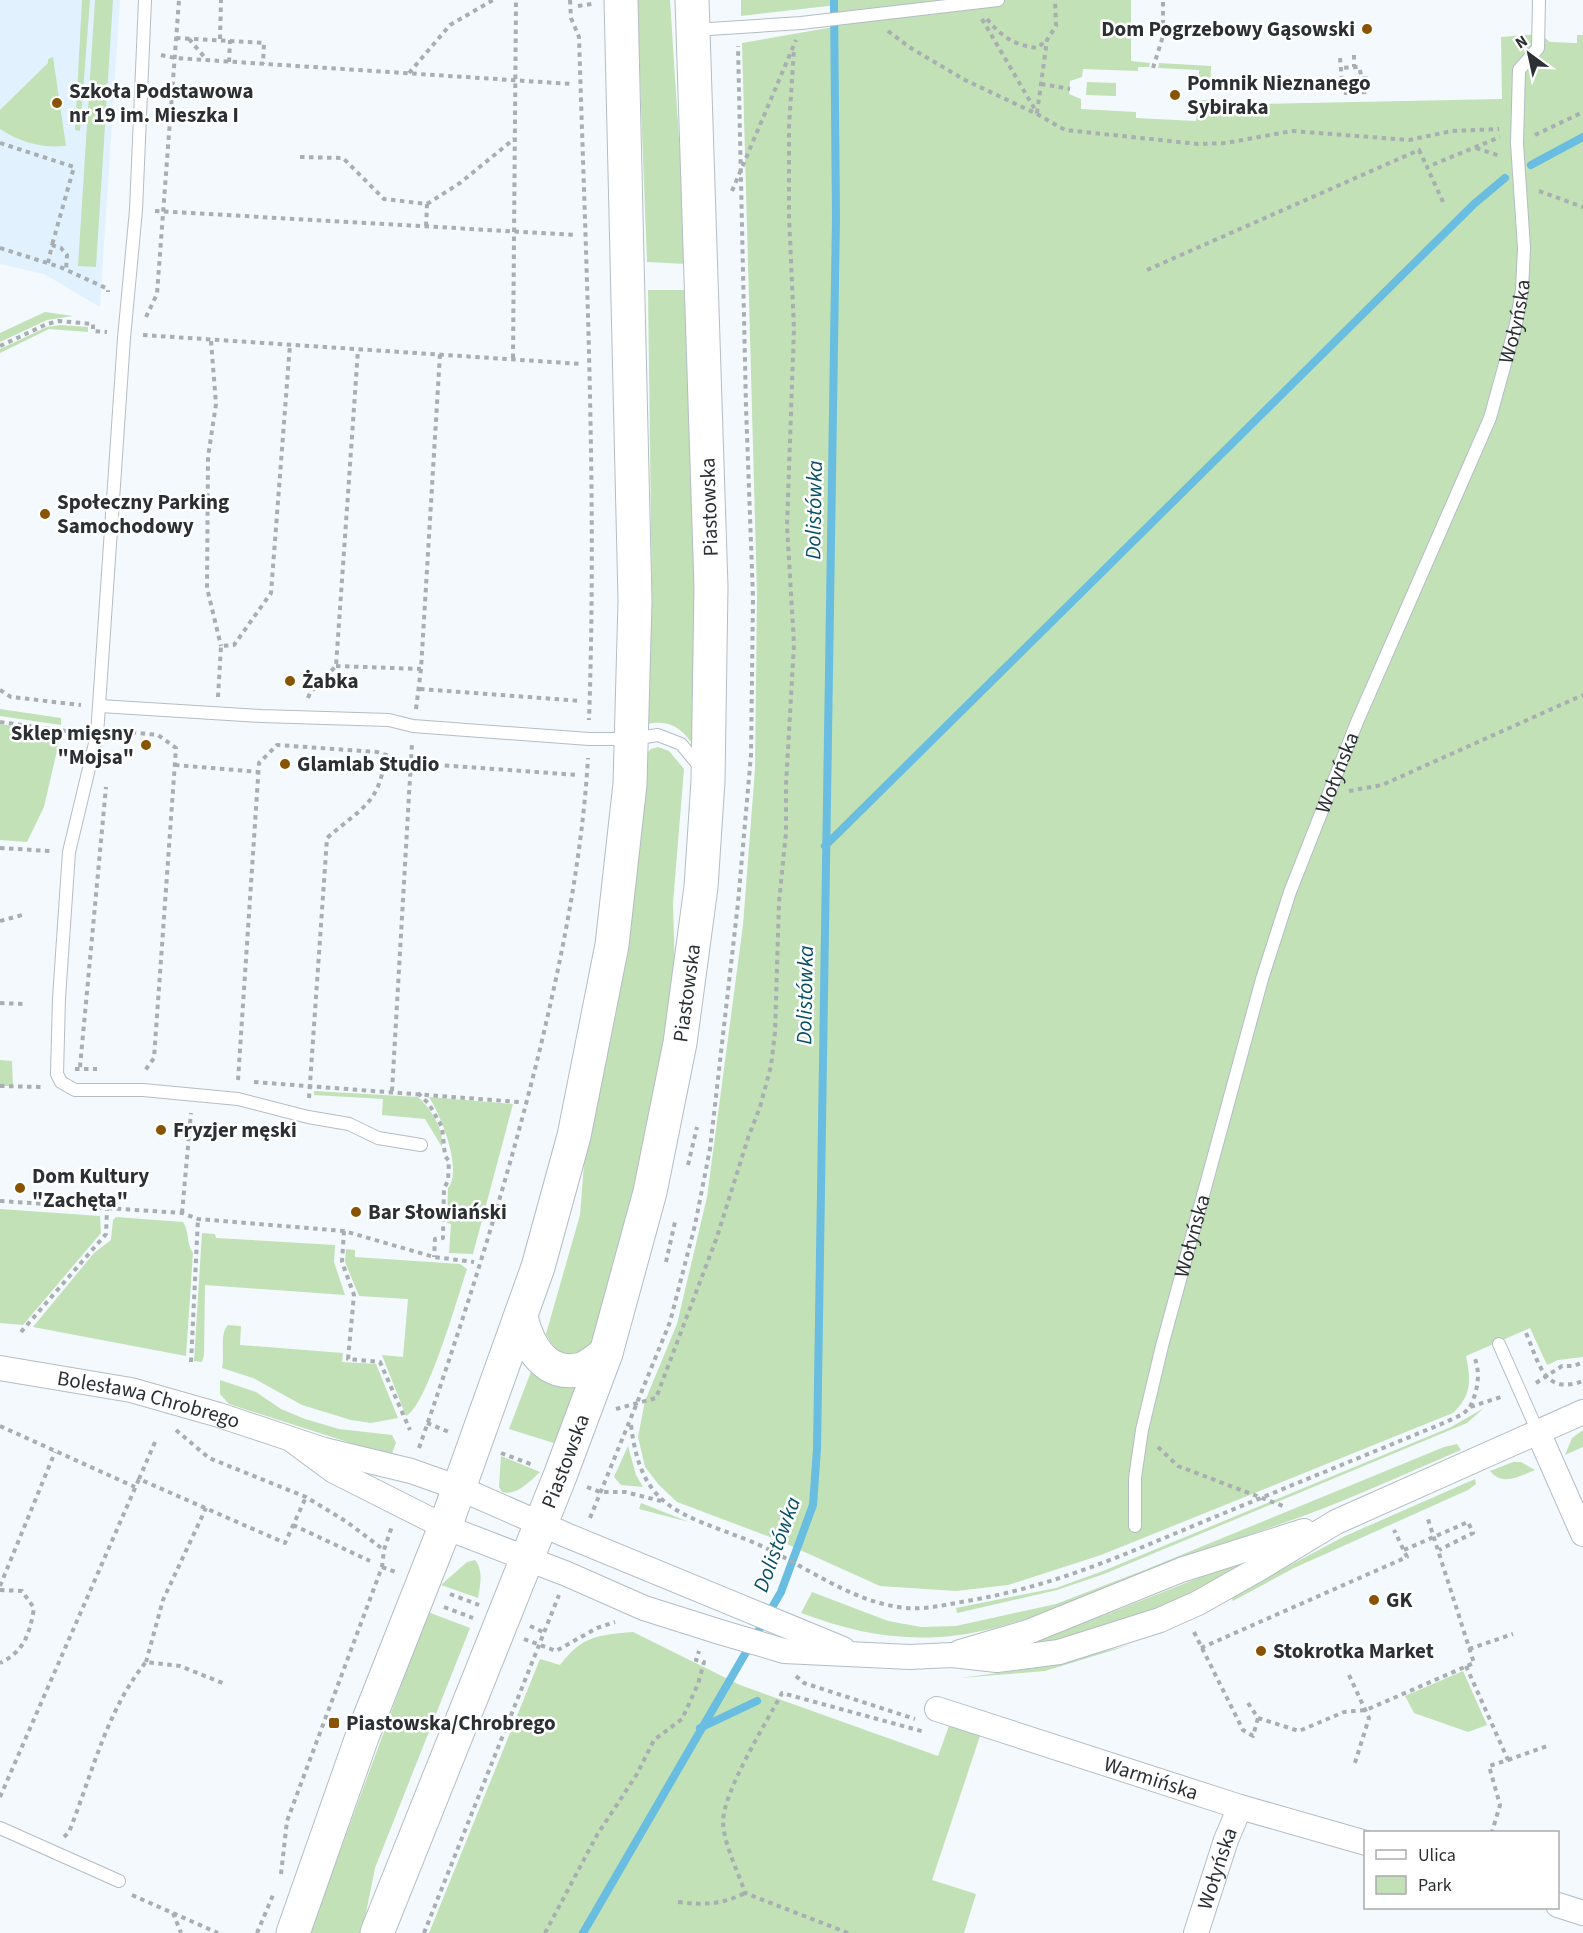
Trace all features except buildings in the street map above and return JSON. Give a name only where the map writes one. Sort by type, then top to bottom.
[{"type":"main road","points":[[293,1933],[362,1737],[445,1527],[521,1317],[553,1216],[574,1136],[608,968],[630,784],[636,601],[621,0]]},
{"type":"main road","name":"Piastowska","points":[[377,1933],[560,1476],[606,1353],[650,1192],[680,1043],[701,887],[708,781],[711,587],[693,15]]},
{"type":"main road","points":[[521,1317],[525,1336],[536,1354],[547,1365],[567,1371],[584,1368],[606,1353]]},
{"type":"street","name":"Bolesława Chrobrego","points":[[0,1368],[131,1390],[219,1415],[292,1440],[411,1471],[459,1488],[580,1541],[851,1652]]},
{"type":"street","points":[[851,1652],[910,1657],[952,1655],[997,1660],[1027,1658],[1059,1652],[1116,1636],[1198,1603],[1336,1522],[1583,1412]]},
{"type":"street","points":[[1538,1432],[1583,1534]]},
{"type":"street","name":"Bolesława Chrobrego","points":[[292,1440],[334,1471],[445,1527],[567,1574],[644,1608],[720,1632],[788,1661],[851,1652]]},
{"type":"street","points":[[952,1655],[1028,1632],[1181,1570],[1336,1522]]},
{"type":"street","name":"Warmińska","points":[[930,1715],[964,1719],[1240,1807],[1364,1844]]},
{"type":"street","name":"Wołyńska","points":[[1196,1933],[1226,1840],[1240,1807]]},
{"type":"street","points":[[1559,1906],[1583,1914]]},
{"type":"lane","points":[[146,0],[136,210],[124,338],[100,706],[97,735],[69,852],[59,998],[57,1074],[61,1082],[75,1090],[143,1090],[238,1099],[308,1117],[349,1124],[378,1138],[421,1145]]},
{"type":"lane","points":[[693,15],[804,22],[998,0]]},
{"type":"lane","name":"Wołyńska","points":[[1135,1526],[1135,1478],[1145,1420],[1162,1346],[1262,979],[1290,892],[1357,722],[1493,407],[1516,324],[1522,290],[1524,248],[1517,143],[1519,70],[1538,48],[1539,0]]},
{"type":"lane","points":[[100,706],[216,714],[389,720],[413,726],[589,739],[668,736],[681,744],[694,758],[708,781]]},
{"type":"lane","points":[[1499,1344],[1538,1432]]},
{"type":"lane","points":[[0,1827],[119,1881]]},
{"type":"path","points":[[179,0],[158,294],[138,335],[582,364]]},
{"type":"path","points":[[220,39],[221,0]]},
{"type":"path","points":[[408,74],[450,25],[493,0]]},
{"type":"path","points":[[513,358],[512,233],[516,0]]},
{"type":"path","points":[[411,1471],[482,1263],[554,992],[580,854],[589,739],[594,594],[590,367],[579,37],[571,18],[570,0]]},
{"type":"path","points":[[578,6],[594,4],[593,0]]},
{"type":"path","points":[[972,3],[1001,36],[1019,45],[1037,48],[1047,40],[1056,26],[1055,0]]},
{"type":"path","points":[[1153,68],[1163,36],[1163,0]]},
{"type":"path","points":[[972,3],[1037,114]]},
{"type":"path","points":[[866,14],[909,47],[965,80],[1065,130],[1181,144],[1226,143],[1292,131],[1409,140],[1462,130],[1517,129]]},
{"type":"path","points":[[732,191],[804,22]]},
{"type":"path","points":[[176,38],[264,43],[262,64]]},
{"type":"path","points":[[189,38],[207,60]]},
{"type":"path","points":[[229,62],[230,40]]},
{"type":"path","points":[[1037,114],[1047,40]]},
{"type":"path","points":[[609,1410],[636,1405],[656,1398],[675,1353],[717,1237],[771,1066],[794,644],[787,526],[794,328],[789,216],[789,126],[794,49]]},
{"type":"path","points":[[142,51],[175,58],[572,84]]},
{"type":"path","points":[[1354,55],[1354,67]]},
{"type":"path","points":[[1340,58],[1343,93],[1367,92],[1366,78],[1362,78],[1359,67],[1341,68]]},
{"type":"path","points":[[1041,84],[1070,89]]},
{"type":"path","points":[[1517,143],[1583,112]]},
{"type":"path","points":[[1427,167],[1517,129]]},
{"type":"path","points":[[300,157],[343,158],[384,199],[427,204],[460,183],[514,139]]},
{"type":"path","points":[[1409,140],[1419,150],[1443,202]]},
{"type":"path","points":[[0,143],[74,167],[48,263]]},
{"type":"path","points":[[1147,270],[1419,150]]},
{"type":"path","points":[[1519,176],[1538,191],[1583,207]]},
{"type":"path","points":[[426,228],[427,204]]},
{"type":"path","points":[[136,210],[577,235]]},
{"type":"path","points":[[52,245],[61,248],[67,255],[66,270]]},
{"type":"path","points":[[0,248],[48,263],[108,289],[108,298]]},
{"type":"path","points":[[0,346],[47,324],[59,321],[93,324],[93,331],[108,332]]},
{"type":"path","points":[[211,341],[216,404],[208,457],[207,588],[221,646],[216,714]]},
{"type":"path","points":[[221,646],[234,645],[271,593],[290,344]]},
{"type":"path","points":[[303,717],[310,693],[336,666],[358,350]]},
{"type":"path","points":[[336,666],[421,669]]},
{"type":"path","points":[[420,689],[581,701]]},
{"type":"path","points":[[0,690],[11,698],[42,703],[100,706]]},
{"type":"path","points":[[1330,794],[1382,785],[1583,695]]},
{"type":"path","points":[[110,738],[118,731],[158,735],[176,748],[154,1058],[143,1074],[143,1090]]},
{"type":"path","points":[[238,1099],[259,764],[277,745],[377,752],[411,762],[578,775]]},
{"type":"path","points":[[308,1117],[327,838],[376,795],[382,781],[385,756]]},
{"type":"path","points":[[175,765],[259,772]]},
{"type":"path","points":[[0,848],[69,852]]},
{"type":"path","points":[[0,921],[26,914]]},
{"type":"path","points":[[0,1003],[23,1004]]},
{"type":"path","points":[[0,1086],[45,1087],[57,1074],[80,1067],[101,1069]]},
{"type":"path","points":[[143,1074],[154,1074]]},
{"type":"path","points":[[226,1080],[519,1102]]},
{"type":"path","points":[[418,1093],[429,1104],[442,1127],[445,1156],[449,1161],[448,1181],[444,1188],[443,1238],[435,1239],[434,1257]]},
{"type":"path","points":[[182,1214],[193,1094]]},
{"type":"path","points":[[0,1201],[182,1214],[198,1219],[344,1231],[434,1257],[474,1262]]},
{"type":"path","points":[[21,1332],[106,1234],[107,1210]]},
{"type":"path","points":[[190,1362],[198,1219]]},
{"type":"path","points":[[344,1231],[342,1262],[354,1295],[348,1359],[380,1362],[410,1431]]},
{"type":"path","points":[[1526,1333],[1546,1378],[1560,1386],[1583,1382]]},
{"type":"path","points":[[1470,1407],[1479,1368],[1474,1356]]},
{"type":"path","points":[[1546,1378],[1562,1366],[1574,1366],[1583,1362]]},
{"type":"path","points":[[428,1423],[600,1492],[625,1492],[661,1501],[708,1527],[769,1551],[819,1577],[864,1596],[897,1607],[928,1610],[1014,1593],[1053,1582],[1446,1422],[1463,1414],[1470,1407],[1492,1401]]},
{"type":"path","points":[[580,1541],[631,1424],[636,1405]]},
{"type":"path","points":[[1145,1420],[1151,1437],[1163,1454],[1179,1466],[1283,1506]]},
{"type":"path","points":[[170,1424],[209,1458],[306,1497],[346,1522],[384,1550]]},
{"type":"path","points":[[631,1424],[634,1451],[642,1474],[649,1488],[661,1501]]},
{"type":"path","points":[[0,1426],[135,1487]]},
{"type":"path","points":[[0,1797],[155,1442]]},
{"type":"path","points":[[0,1663],[14,1656],[30,1635],[34,1608],[22,1591],[0,1588],[56,1452]]},
{"type":"path","points":[[139,1479],[285,1543],[306,1497]]},
{"type":"path","points":[[280,1876],[287,1821],[382,1567],[384,1550],[399,1503]]},
{"type":"path","points":[[50,1850],[69,1832],[110,1723],[133,1679],[146,1662],[163,1600],[206,1508]]},
{"type":"path","points":[[1248,1703],[1258,1718],[1299,1731],[1344,1712],[1366,1710],[1473,1663],[1427,1516]]},
{"type":"path","points":[[1404,1550],[1468,1522],[1473,1533],[1439,1550]]},
{"type":"path","points":[[293,1525],[370,1561]]},
{"type":"path","points":[[1201,1648],[1407,1557],[1394,1530]]},
{"type":"path","points":[[382,1567],[543,1632]]},
{"type":"path","points":[[424,1933],[567,1574]]},
{"type":"path","points":[[1191,1626],[1242,1730],[1255,1737],[1258,1718]]},
{"type":"path","points":[[1469,1649],[1513,1634]]},
{"type":"path","points":[[545,1933],[597,1835],[637,1774],[654,1740],[682,1719],[698,1684],[704,1662],[696,1660],[700,1646]]},
{"type":"path","points":[[788,1661],[804,1683],[930,1715]]},
{"type":"path","points":[[146,1662],[180,1666],[225,1684]]},
{"type":"path","points":[[1466,1666],[1508,1760]]},
{"type":"path","points":[[1349,1675],[1369,1718],[1354,1766]]},
{"type":"path","points":[[745,1893],[726,1838],[723,1822],[726,1801],[782,1693],[918,1732],[938,1731],[964,1719]]},
{"type":"path","points":[[1493,1831],[1500,1805],[1489,1766],[1551,1745]]},
{"type":"path","points":[[257,1933],[277,1886]]},
{"type":"path","points":[[678,1902],[724,1903],[745,1893],[848,1933]]},
{"type":"path","points":[[132,1895],[218,1933]]},
{"type":"path","points":[[173,1913],[181,1933]]},
{"type":"shaded area","name":"Szkoła Podstawowa nr 19 im. Mieszka I","points":[[0,0],[120,0],[100,307],[44,274],[0,264]]},
{"type":"green space","points":[[82,0],[90,0],[80,131],[75,130]]},
{"type":"green space","points":[[95,0],[113,0],[96,267],[78,266]]},
{"type":"green space","points":[[637,0],[670,0],[687,264],[647,262]]},
{"type":"green space","points":[[741,0],[1131,0],[1131,61],[1150,63],[1149,67],[1138,67],[1138,71],[1083,69],[1082,77],[1070,81],[1069,94],[1081,99],[1081,109],[1136,112],[1136,118],[1196,121],[1198,100],[1210,100],[1214,109],[1215,105],[1502,99],[1501,37],[1540,34],[1550,42],[1577,43],[1577,35],[1583,35],[1583,1357],[1558,1360],[1547,1365],[1530,1328],[1466,1356],[1469,1387],[1464,1400],[1453,1413],[1101,1555],[1008,1585],[956,1591],[880,1586],[778,1540],[677,1502],[659,1485],[645,1467],[638,1437],[645,1401],[677,1324],[707,1197],[743,925],[755,769],[757,594],[742,43],[839,26],[837,5],[741,16]]},
{"type":"green space","points":[[53,57],[66,146],[32,144],[0,129],[0,110],[48,63],[48,59]]},
{"type":"green space","points":[[1159,63],[1211,66],[1210,89],[1199,89],[1199,70],[1158,68]]},
{"type":"green space","points":[[1087,82],[1116,83],[1116,96],[1086,95]]},
{"type":"green space","points":[[648,290],[688,290],[696,582],[695,748],[681,731],[670,724],[647,724],[652,602]]},
{"type":"green space","points":[[45,312],[73,316],[47,320],[0,342],[0,333]]},
{"type":"green space","points":[[61,325],[88,327],[88,332],[49,329],[0,353],[0,349],[47,327]]},
{"type":"green space","points":[[0,709],[61,718],[61,725],[0,716]]},
{"type":"green space","points":[[0,724],[61,733],[44,807],[27,842],[0,840]]},
{"type":"green space","points":[[658,747],[669,751],[684,769],[673,903],[675,975],[647,1145],[591,1347],[579,1356],[559,1350],[546,1334],[580,1215],[585,1152],[617,1009],[646,754]]},
{"type":"green space","points":[[0,1060],[12,1061],[13,1086],[0,1086]]},
{"type":"green space","points":[[314,1091],[418,1097],[436,1120],[441,1133],[442,1147],[425,1119],[382,1115],[383,1099],[314,1095]]},
{"type":"green space","points":[[429,1097],[513,1104],[473,1254],[449,1253],[451,1224],[447,1223],[448,1188],[452,1179],[452,1156],[444,1129]]},
{"type":"green space","points":[[0,1209],[100,1216],[101,1233],[23,1325],[0,1323]]},
{"type":"green space","points":[[116,1217],[183,1222],[193,1253],[186,1356],[33,1327],[94,1253],[111,1240],[113,1220]]},
{"type":"green space","points":[[202,1233],[215,1234],[216,1238],[335,1245],[334,1262],[345,1295],[205,1285],[204,1355],[202,1362],[194,1361]]},
{"type":"green space","points":[[346,1249],[355,1250],[355,1257],[460,1264],[467,1269],[432,1372],[423,1393],[406,1416],[382,1355],[403,1357],[408,1299],[359,1296],[345,1262]]},
{"type":"green space","points":[[228,1325],[241,1326],[240,1345],[343,1353],[342,1362],[376,1364],[398,1418],[371,1423],[351,1420],[302,1405],[253,1378],[222,1368],[223,1339]]},
{"type":"green space","points":[[532,1369],[582,1383],[557,1444],[509,1429]]},
{"type":"green space","points":[[220,1380],[256,1392],[281,1409],[305,1419],[339,1429],[392,1435],[396,1443],[391,1456],[229,1404],[220,1394]]},
{"type":"green space","points":[[1484,1408],[1467,1423],[1104,1574],[1057,1590],[957,1613],[956,1608],[1056,1588],[1103,1571],[1451,1427]]},
{"type":"green space","points":[[1583,1430],[1583,1447],[1565,1455],[1572,1438]]},
{"type":"green space","points":[[1457,1444],[1461,1450],[1327,1507],[1045,1612],[993,1628],[939,1637],[903,1637],[852,1629],[801,1613],[812,1592],[888,1621],[921,1627],[956,1626],[1056,1604],[1444,1447]]},
{"type":"green space","points":[[628,1446],[636,1475],[643,1487],[621,1485],[614,1477]]},
{"type":"green space","points":[[501,1456],[540,1472],[518,1490],[502,1492],[499,1487]]},
{"type":"green space","points":[[1513,1462],[1521,1462],[1535,1470],[1512,1479],[1500,1478],[1490,1471]]},
{"type":"green space","points":[[1475,1479],[1476,1484],[1468,1490],[1294,1568],[1233,1601],[1231,1597],[1343,1537]]},
{"type":"green space","points":[[641,1503],[689,1522],[639,1509]]},
{"type":"green space","points":[[1259,1554],[1261,1557],[1155,1611],[1066,1639],[1023,1648],[1023,1643],[1110,1613]]},
{"type":"green space","points":[[475,1560],[480,1574],[478,1598],[441,1585],[467,1562]]},
{"type":"green space","points":[[428,1612],[470,1628],[375,1868],[362,1933],[310,1933]]},
{"type":"green space","points":[[633,1632],[740,1685],[938,1756],[953,1715],[984,1724],[932,1880],[976,1894],[964,1933],[429,1933],[540,1659],[560,1665],[576,1648],[592,1639],[610,1634]]},
{"type":"green space","points":[[1130,1645],[1045,1671],[960,1678],[1035,1668]]},
{"type":"green space","points":[[1463,1671],[1487,1725],[1468,1732],[1414,1713],[1405,1696]]},
{"type":"waterway","name":"Dolistówka","points":[[583,1933],[781,1592],[813,1505],[817,1449],[836,217],[834,0]]},
{"type":"waterway","points":[[1531,165],[1583,137]]},
{"type":"waterway","points":[[825,846],[1474,204],[1505,178]]},
{"type":"waterway","points":[[700,1728],[757,1701]]},
{"type":"place","name":"Dom Pogrzebowy Gąsowski","points":[[1367,29]]},
{"type":"place","name":"Pomnik Nieznanego Sybiraka","points":[[1175,95]]},
{"type":"place","name":"Szkoła Podstawowa nr 19 im. Mieszka I","points":[[57,103]]},
{"type":"place","name":"Społeczny Parking Samochodowy","points":[[45,514]]},
{"type":"place","name":"Żabka","points":[[290,681]]},
{"type":"place","name":"Sklep mięsny \"Mojsa\"","points":[[146,745]]},
{"type":"place","name":"Glamlab Studio","points":[[285,764]]},
{"type":"place","name":"Fryzjer męski","points":[[161,1130]]},
{"type":"place","name":"Dom Kultury \"Zachęta\"","points":[[20,1188]]},
{"type":"place","name":"Bar Słowiański","points":[[356,1212]]},
{"type":"place","name":"GK","points":[[1374,1600]]},
{"type":"place","name":"Stokrotka Market","points":[[1261,1651]]},
{"type":"place","name":"Piastowska/Chrobrego","points":[[334,1723]]}]
